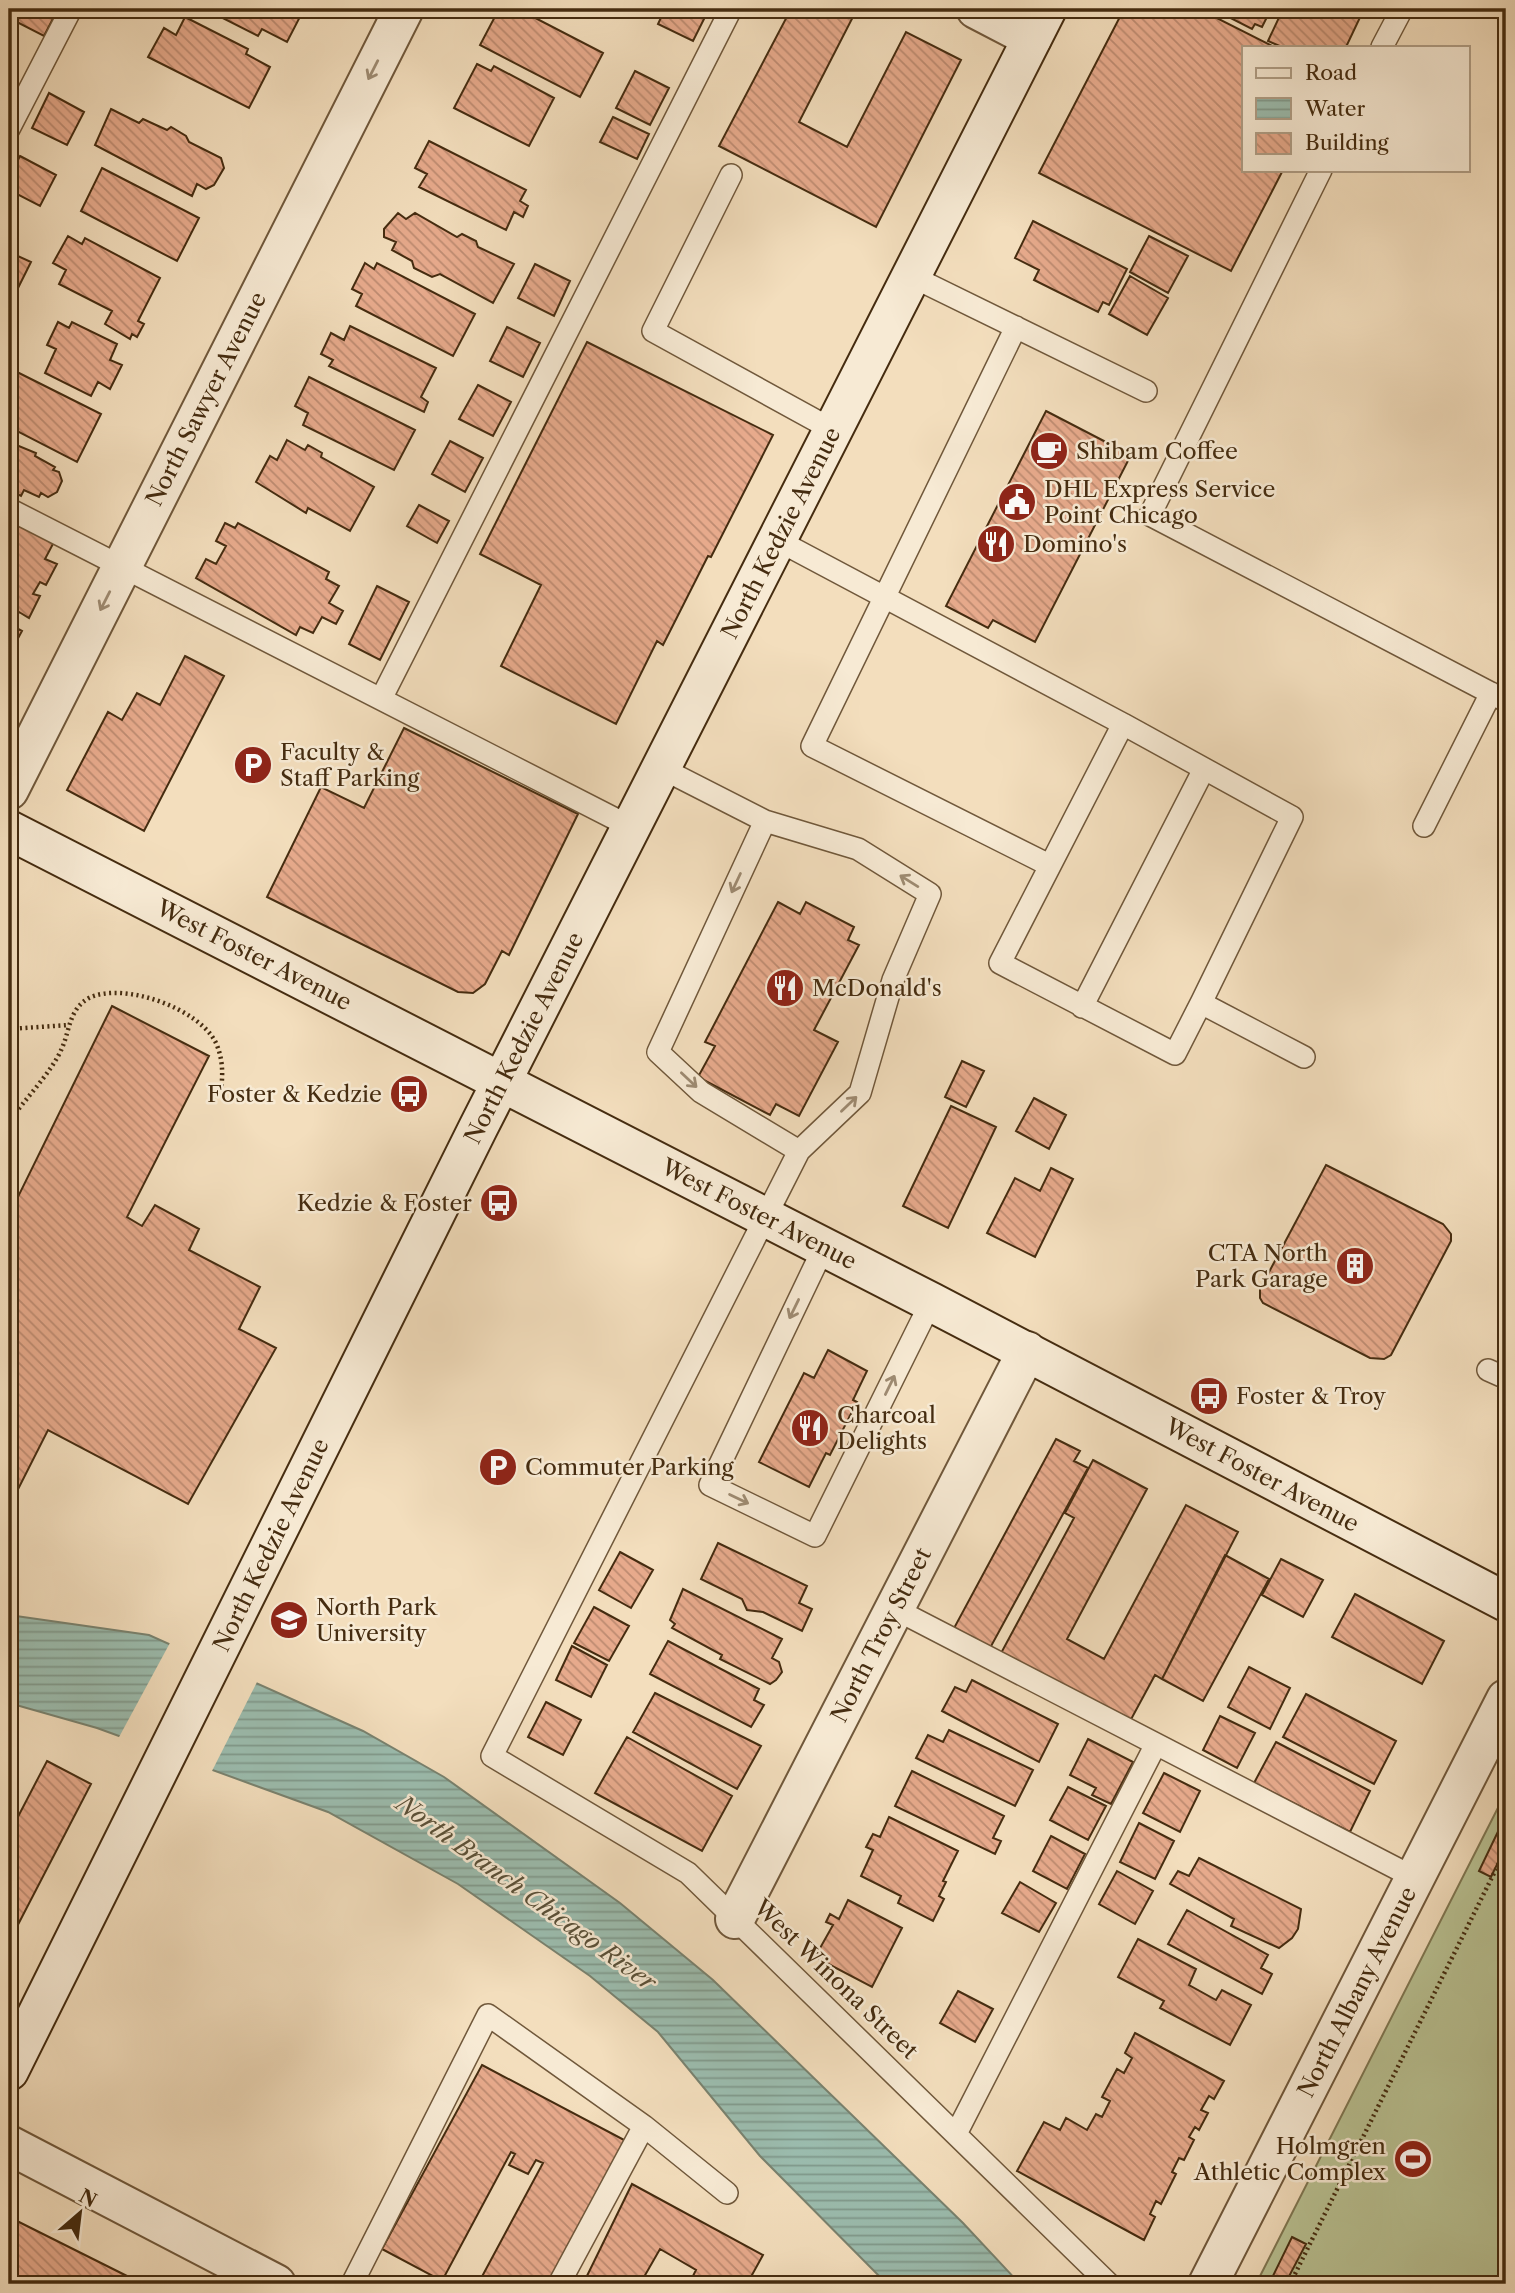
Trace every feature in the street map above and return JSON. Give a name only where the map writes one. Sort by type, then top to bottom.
[{"type":"main road","name":"North Sawyer Avenue","points":[[9,790],[404,9]]},
{"type":"main road","points":[[976,9],[1040,23]]},
{"type":"main road","name":"North Kedzie Avenue","points":[[9,2071],[502,1082],[1040,23]]},
{"type":"main road","name":"West Foster Avenue","points":[[9,830],[1027,1351],[1506,1602]]},
{"type":"main road","name":"North Troy Street","points":[[735,1919],[1027,1351]]},
{"type":"main road","name":"North Albany Avenue","points":[[1208,2284],[1506,1699]]},
{"type":"main road","points":[[9,2145],[233,2274],[276,2284]]},
{"type":"lane","points":[[9,129],[71,9]]},
{"type":"lane","points":[[381,699],[731,9]]},
{"type":"lane","points":[[1383,46],[1402,9]]},
{"type":"lane","points":[[1320,172],[1150,514],[1498,697],[1424,826]]},
{"type":"lane","points":[[731,175],[653,331],[833,430]]},
{"type":"lane","points":[[911,276],[1146,391]]},
{"type":"lane","points":[[1016,327],[812,746],[1049,865]]},
{"type":"lane","points":[[9,509],[631,827]]},
{"type":"lane","points":[[777,540],[1123,724],[1292,817],[1175,1054],[1000,963],[1123,724]]},
{"type":"lane","points":[[662,768],[765,821],[858,849],[930,894],[893,980],[860,1093],[799,1151],[767,1217]]},
{"type":"lane","points":[[1082,1007],[1204,769]]},
{"type":"lane","points":[[765,821],[658,1052],[701,1092],[799,1151]]},
{"type":"lane","points":[[1201,1003],[1304,1057]]},
{"type":"lane","name":"West Winona Street","points":[[767,1217],[492,1756],[688,1873],[957,2132],[1109,2284]]},
{"type":"lane","points":[[824,1247],[710,1485],[815,1536],[931,1302]]},
{"type":"lane","points":[[895,1609],[1415,1878]]},
{"type":"lane","points":[[957,2132],[1156,1744]]},
{"type":"lane","points":[[352,2284],[488,2015],[644,2126],[727,2193]]},
{"type":"lane","points":[[559,2284],[644,2126]]},
{"type":"path","points":[[9,1122],[62,1049],[68,1025],[76,1010],[89,998],[116,992],[172,1006],[202,1025],[216,1042],[224,1070],[221,1090]]},
{"type":"path","points":[[9,1029],[68,1025]]},
{"type":"path","points":[[1290,2284],[1506,1849]]},
{"type":"green space","name":"Holmgren Athletic Complex","points":[[1506,1792],[1506,2284],[1256,2284]]},
{"type":"water","name":"North Branch Chicago River","points":[[9,1615],[149,1635],[363,1731],[444,1777],[620,1903],[713,1980],[963,2223],[1020,2284],[887,2284],[760,2156],[658,2032],[590,1976],[458,1884],[328,1812],[97,1728],[9,1703]]},
{"type":"pier","points":[[171,1641],[259,1678],[211,1773],[118,1739]]},
{"type":"building","points":[[16,9],[58,9],[44,36],[11,19]]},
{"type":"building","points":[[205,9],[304,9],[287,42],[262,29],[258,36]]},
{"type":"building","points":[[499,9],[518,9],[603,53],[580,97],[480,45]]},
{"type":"building","points":[[665,9],[709,9],[693,41],[658,24]]},
{"type":"building","points":[[791,9],[857,9],[799,122],[847,147],[906,32],[961,60],[876,227],[719,146]]},
{"type":"building","points":[[1124,9],[1199,9],[1272,46],[1242,46],[1242,172],[1282,172],[1231,271],[1039,173]]},
{"type":"building","points":[[1213,9],[1271,9],[1262,27],[1255,24],[1252,29]]},
{"type":"building","points":[[1283,9],[1364,9],[1346,46],[1280,46],[1268,41]]},
{"type":"building","points":[[185,17],[248,49],[246,54],[270,67],[249,108],[148,57],[164,28],[176,35]]},
{"type":"building","points":[[477,64],[491,71],[494,66],[554,98],[529,146],[454,108]]},
{"type":"building","points":[[635,71],[669,88],[650,125],[616,108]]},
{"type":"building","points":[[49,93],[84,112],[67,145],[32,128]]},
{"type":"building","points":[[111,109],[139,123],[143,119],[167,130],[171,127],[186,136],[189,142],[221,158],[224,168],[214,185],[206,189],[197,184],[192,196],[95,145]]},
{"type":"building","points":[[613,117],[649,134],[637,159],[600,142]]},
{"type":"building","points":[[429,141],[526,190],[520,201],[528,206],[523,217],[514,212],[506,230],[419,187],[427,174],[415,168]]},
{"type":"building","points":[[20,156],[56,175],[40,206],[9,190],[9,177]]},
{"type":"building","points":[[102,168],[199,218],[177,261],[81,211]]},
{"type":"building","points":[[398,213],[406,219],[415,213],[457,237],[462,234],[476,241],[478,247],[514,264],[493,303],[440,274],[432,277],[414,268],[412,261],[392,250],[396,242],[384,237],[384,229]]},
{"type":"building","points":[[1033,221],[1127,269],[1109,305],[1103,302],[1098,312],[1034,280],[1039,270],[1015,258]]},
{"type":"building","points":[[68,236],[82,244],[85,238],[160,278],[138,321],[144,324],[137,337],[132,334],[130,339],[105,324],[112,311],[59,284],[66,270],[53,263]]},
{"type":"building","points":[[1149,236],[1188,256],[1168,293],[1130,272]]},
{"type":"building","points":[[9,252],[31,262],[18,288],[9,283]]},
{"type":"building","points":[[365,263],[374,269],[377,263],[475,314],[453,356],[356,306],[362,294],[352,289]]},
{"type":"building","points":[[535,264],[570,281],[554,316],[518,298]]},
{"type":"building","points":[[1130,276],[1168,298],[1147,335],[1109,314]]},
{"type":"building","points":[[58,322],[69,328],[72,322],[117,344],[110,360],[122,365],[110,389],[98,382],[91,396],[45,373],[56,349],[47,345]]},
{"type":"building","points":[[350,326],[436,368],[421,397],[428,402],[424,412],[329,366],[333,360],[321,354],[331,333],[344,340]]},
{"type":"building","points":[[507,327],[540,343],[523,377],[490,361]]},
{"type":"building","points":[[587,342],[773,435],[711,557],[708,556],[663,645],[657,641],[616,724],[501,666],[541,585],[480,554]]},
{"type":"building","points":[[9,368],[101,414],[77,462],[9,427]]},
{"type":"building","points":[[309,377],[415,430],[394,470],[303,425],[308,413],[295,406]]},
{"type":"building","points":[[478,385],[511,402],[493,436],[459,419]]},
{"type":"building","points":[[1046,411],[1131,455],[1035,642],[993,620],[988,628],[946,606]]},
{"type":"building","points":[[287,440],[305,450],[308,445],[322,453],[321,457],[374,487],[350,531],[308,508],[306,513],[256,482],[270,456],[277,460]]},
{"type":"building","points":[[450,441],[483,458],[465,492],[432,474]]},
{"type":"building","points":[[9,442],[36,453],[35,456],[55,467],[53,470],[59,472],[62,481],[57,492],[48,497],[41,493],[39,497],[24,490],[21,496],[9,490]]},
{"type":"building","points":[[419,505],[449,521],[437,543],[407,526]]},
{"type":"building","points":[[9,519],[54,542],[45,559],[57,564],[46,585],[40,582],[33,594],[40,596],[29,618],[19,612],[11,625]]},
{"type":"building","points":[[225,523],[235,528],[238,523],[329,572],[326,579],[339,586],[329,603],[343,611],[336,624],[322,617],[313,633],[300,627],[296,635],[196,578],[206,559],[216,564],[226,546],[216,541]]},
{"type":"building","points":[[377,586],[409,602],[380,660],[349,644]]},
{"type":"building","points":[[9,624],[22,631],[9,655]]},
{"type":"building","points":[[185,656],[224,676],[144,831],[67,790],[108,712],[122,720],[137,693],[160,705]]},
{"type":"building","points":[[404,728],[578,814],[509,955],[502,951],[485,984],[473,993],[458,992],[267,897],[321,787],[364,808]]},
{"type":"building","name":"McDonald's","points":[[778,902],[800,914],[806,902],[854,927],[848,940],[859,945],[814,1030],[838,1042],[799,1116],[776,1104],[770,1115],[698,1077],[715,1046],[705,1042]]},
{"type":"building","points":[[112,1006],[209,1056],[127,1217],[142,1226],[155,1205],[199,1229],[189,1250],[260,1287],[239,1329],[276,1348],[188,1504],[48,1430],[9,1507],[9,1200],[15,1203]]},
{"type":"building","points":[[962,1061],[984,1071],[966,1107],[945,1097]]},
{"type":"building","points":[[1034,1098],[1066,1115],[1049,1149],[1016,1131]]},
{"type":"building","points":[[951,1106],[996,1127],[948,1228],[903,1206]]},
{"type":"building","name":"CTA North Park Garage","points":[[1326,1165],[1443,1224],[1451,1234],[1451,1241],[1391,1355],[1384,1359],[1370,1358],[1263,1303],[1260,1298],[1260,1289]]},
{"type":"building","points":[[1051,1168],[1073,1179],[1035,1257],[987,1233],[1015,1178],[1040,1191]]},
{"type":"building","name":"Charcoal Delights","points":[[828,1350],[867,1371],[853,1400],[857,1402],[830,1455],[826,1453],[809,1487],[759,1462],[804,1373],[814,1378]]},
{"type":"building","points":[[1056,1439],[1080,1451],[1074,1461],[1088,1468],[989,1650],[953,1630]]},
{"type":"building","points":[[1093,1460],[1147,1489],[1067,1639],[1104,1659],[1186,1505],[1238,1532],[1162,1679],[1155,1675],[1128,1725],[1000,1655],[1074,1518],[1065,1513]]},
{"type":"building","points":[[718,1543],[807,1586],[799,1603],[812,1609],[802,1631],[763,1612],[747,1610],[742,1599],[701,1579]]},
{"type":"building","points":[[620,1552],[653,1570],[631,1608],[599,1590]]},
{"type":"building","points":[[1225,1555],[1269,1579],[1203,1701],[1162,1679]]},
{"type":"building","points":[[1281,1559],[1323,1580],[1303,1617],[1262,1595]]},
{"type":"building","points":[[683,1589],[782,1639],[772,1658],[779,1662],[782,1672],[776,1680],[770,1684],[720,1659],[722,1655],[672,1628],[675,1624],[670,1620]]},
{"type":"building","points":[[1355,1594],[1444,1641],[1422,1684],[1332,1637]]},
{"type":"building","points":[[594,1607],[629,1626],[609,1661],[574,1643]]},
{"type":"building","points":[[668,1641],[759,1689],[754,1700],[764,1705],[751,1727],[650,1674]]},
{"type":"building","points":[[572,1646],[607,1665],[591,1697],[556,1680]]},
{"type":"building","points":[[1249,1667],[1290,1688],[1270,1729],[1228,1707]]},
{"type":"building","points":[[972,1680],[1058,1724],[1039,1762],[942,1711],[955,1687],[966,1692]]},
{"type":"building","points":[[655,1693],[761,1746],[737,1789],[633,1732]]},
{"type":"building","points":[[1306,1694],[1396,1741],[1374,1784],[1283,1737]]},
{"type":"building","points":[[546,1702],[581,1720],[563,1755],[528,1737]]},
{"type":"building","points":[[1220,1716],[1255,1733],[1237,1768],[1203,1750]]},
{"type":"building","points":[[949,1730],[1033,1770],[1015,1806],[916,1758],[928,1735],[943,1742]]},
{"type":"building","points":[[627,1737],[732,1796],[702,1851],[595,1793]]},
{"type":"building","points":[[1088,1739],[1133,1762],[1111,1804],[1092,1795],[1096,1788],[1070,1775]]},
{"type":"building","points":[[1276,1742],[1370,1791],[1350,1832],[1254,1783]]},
{"type":"building","points":[[47,1761],[91,1784],[9,1942],[9,1834]]},
{"type":"building","points":[[912,1771],[1004,1816],[993,1838],[1001,1841],[995,1854],[895,1806]]},
{"type":"building","points":[[1164,1773],[1200,1791],[1180,1832],[1143,1813]]},
{"type":"building","points":[[1068,1787],[1106,1806],[1088,1840],[1050,1820]]},
{"type":"building","points":[[1506,1815],[1506,1846],[1491,1877],[1479,1871]]},
{"type":"building","points":[[889,1817],[958,1851],[943,1881],[946,1882],[939,1896],[944,1899],[933,1921],[898,1903],[901,1896],[861,1876],[873,1850],[866,1847],[873,1834],[880,1837]]},
{"type":"building","points":[[1139,1823],[1174,1841],[1155,1879],[1120,1862]]},
{"type":"building","points":[[1051,1836],[1085,1854],[1067,1889],[1033,1871]]},
{"type":"building","points":[[1199,1858],[1301,1909],[1298,1929],[1292,1938],[1279,1948],[1231,1926],[1234,1919],[1170,1884],[1178,1871],[1189,1876]]},
{"type":"building","points":[[1117,1871],[1153,1891],[1135,1924],[1099,1904]]},
{"type":"building","points":[[1020,1882],[1056,1903],[1039,1932],[1002,1913]]},
{"type":"building","points":[[848,1900],[902,1928],[872,1987],[815,1957],[833,1925],[826,1922],[830,1914],[839,1919]]},
{"type":"building","points":[[1187,1910],[1268,1955],[1261,1968],[1272,1974],[1262,1994],[1168,1944]]},
{"type":"building","points":[[1138,1939],[1196,1969],[1189,1985],[1216,2000],[1222,1990],[1251,2005],[1230,2045],[1160,2008],[1164,2001],[1118,1977]]},
{"type":"building","points":[[958,1991],[993,2009],[975,2042],[940,2023]]},
{"type":"building","points":[[1135,2033],[1224,2081],[1214,2099],[1209,2096],[1201,2110],[1208,2113],[1199,2130],[1195,2127],[1189,2137],[1194,2140],[1184,2160],[1179,2158],[1172,2172],[1176,2174],[1161,2204],[1156,2201],[1150,2214],[1155,2217],[1144,2240],[1017,2171],[1044,2122],[1060,2130],[1066,2118],[1087,2130],[1096,2114],[1102,2117],[1110,2101],[1102,2097],[1117,2069],[1124,2073],[1132,2058],[1125,2053]]},
{"type":"building","points":[[482,2065],[626,2141],[549,2284],[478,2284],[543,2163],[536,2160],[528,2174],[509,2165],[515,2154],[511,2152],[442,2281],[382,2249]]},
{"type":"building","points":[[632,2184],[763,2255],[747,2284],[689,2284],[696,2270],[660,2249],[640,2284],[583,2284]]},
{"type":"building","points":[[9,2217],[143,2284],[9,2284]]},
{"type":"building","points":[[1292,2237],[1306,2244],[1285,2284],[1269,2284]]},
{"type":"place","name":"Shibam Coffee","points":[[1049,451]]},
{"type":"place","name":"DHL Express Service Point Chicago","points":[[1017,502]]},
{"type":"place","name":"Domino's","points":[[996,544]]},
{"type":"place","name":"Faculty & Staff Parking","points":[[253,765]]},
{"type":"place","name":"McDonald's","points":[[785,988]]},
{"type":"place","name":"Foster & Kedzie","points":[[409,1094]]},
{"type":"place","name":"Kedzie & Foster","points":[[499,1203]]},
{"type":"place","name":"CTA North Park Garage","points":[[1355,1266]]},
{"type":"place","name":"Foster & Troy","points":[[1209,1396]]},
{"type":"place","name":"Charcoal Delights","points":[[810,1428]]},
{"type":"place","name":"Commuter Parking","points":[[498,1467]]},
{"type":"place","name":"North Park University","points":[[289,1620]]},
{"type":"place","name":"Holmgren Athletic Complex","points":[[1413,2159]]}]
